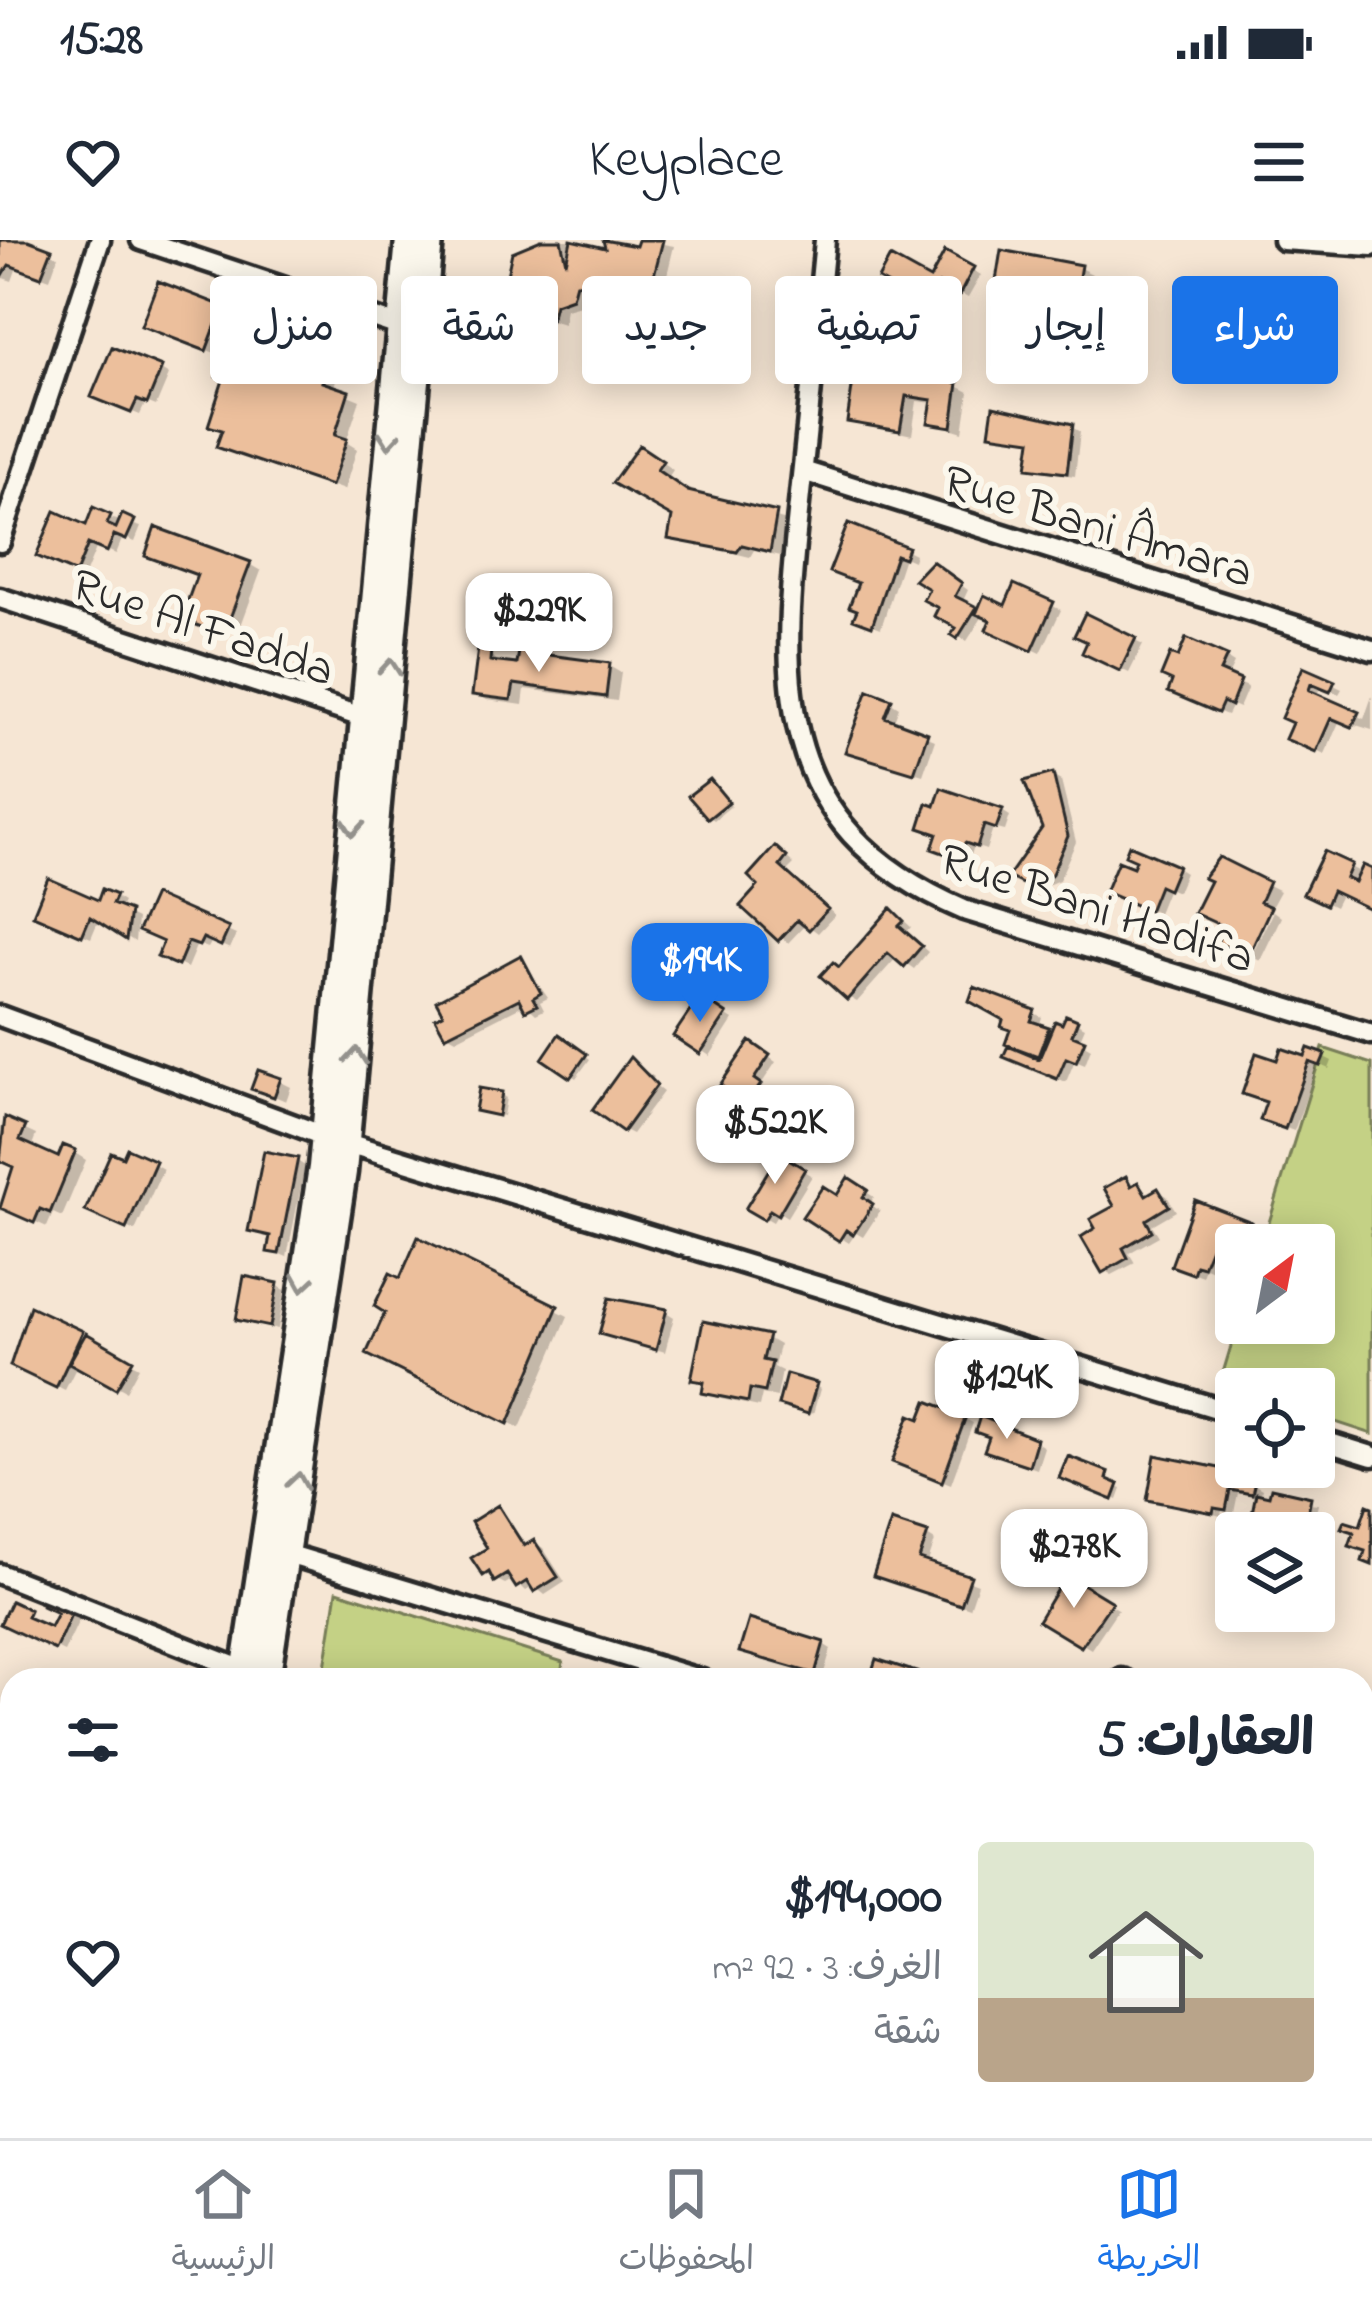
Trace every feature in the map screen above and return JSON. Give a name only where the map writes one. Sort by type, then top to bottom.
[{"type":"street","points":[[0,542],[100,240]]},
{"type":"street","points":[[141,240],[401,327]]},
{"type":"street","points":[[408,240],[409,276]]},
{"type":"street","points":[[422,276],[430,240]]},
{"type":"street","name":"Rue Bani Hadifa","points":[[826,240],[790,594],[791,699],[817,784],[875,861],[911,888],[964,910],[1372,1034]]},
{"type":"street","points":[[1283,240],[1372,246]]},
{"type":"street","points":[[256,1668],[336,1140],[405,384]]},
{"type":"street","name":"Rue Bani Âmara","points":[[803,471],[1372,650]]},
{"type":"street","name":"Rue Al Fadda","points":[[0,598],[374,720]]},
{"type":"street","points":[[0,1016],[336,1140],[1215,1408]]},
{"type":"street","points":[[1335,1445],[1372,1456]]},
{"type":"street","points":[[275,1551],[663,1668]]},
{"type":"street","points":[[0,1574],[233,1668]]},
{"type":"green space","points":[[1323,1048],[1372,1064],[1372,1434],[1335,1422],[1335,1368],[1224,1368],[1232,1344],[1335,1344],[1335,1224],[1269,1224]]},
{"type":"green space","points":[[337,1591],[563,1662],[562,1668],[325,1668]]},
{"type":"building","points":[[0,240],[28,240],[52,249],[41,277],[9,265],[0,280]]},
{"type":"building","points":[[541,240],[561,240],[566,263],[571,240],[605,248],[603,240],[636,246],[638,240],[663,240],[654,276],[582,276],[572,298],[558,303],[558,276],[507,276],[512,252]]},
{"type":"building","points":[[1001,250],[1081,265],[1079,276],[997,276]]},
{"type":"building","points":[[945,251],[974,267],[962,290],[962,276],[932,276]]},
{"type":"building","points":[[890,257],[925,276],[880,276]]},
{"type":"building","points":[[158,281],[210,301],[206,351],[141,326]]},
{"type":"building","points":[[112,347],[162,367],[147,404],[137,400],[131,413],[91,397]]},
{"type":"building","points":[[222,384],[328,384],[349,391],[335,435],[347,439],[331,486],[216,447],[222,430],[208,426]]},
{"type":"building","points":[[853,384],[958,384],[952,427],[928,423],[932,400],[906,396],[900,431],[847,422]]},
{"type":"building","points":[[993,406],[1073,424],[1067,473],[1027,468],[1031,440],[989,434]]},
{"type":"building","points":[[639,445],[663,461],[657,470],[688,491],[777,512],[770,552],[742,545],[737,552],[668,539],[672,517],[612,483]]},
{"type":"building","points":[[93,507],[111,515],[107,524],[116,528],[122,514],[135,520],[126,540],[114,535],[107,552],[88,544],[76,573],[36,556],[55,511],[86,525]]},
{"type":"building","points":[[848,523],[908,547],[904,558],[896,555],[872,626],[853,619],[857,610],[849,607],[858,583],[829,572]]},
{"type":"building","points":[[155,527],[251,562],[227,626],[217,623],[214,632],[181,619],[197,575],[145,556]]},
{"type":"building","points":[[932,561],[962,583],[955,596],[977,607],[957,639],[951,635],[956,628],[934,616],[938,608],[923,600],[929,589],[914,580]]},
{"type":"building","points":[[1014,584],[1054,602],[1032,651],[986,630],[990,620],[976,614],[984,595],[1005,605]]},
{"type":"building","points":[[1085,613],[1136,638],[1120,671],[1082,653],[1087,642],[1074,636]]},
{"type":"building","points":[[1186,638],[1227,656],[1220,671],[1241,680],[1231,706],[1223,702],[1218,713],[1168,692],[1172,681],[1161,676],[1170,654],[1178,657]]},
{"type":"building","points":[[478,648],[491,650],[490,661],[517,664],[519,651],[610,663],[606,697],[514,684],[511,700],[472,695]]},
{"type":"building","points":[[1303,667],[1335,681],[1330,692],[1311,684],[1309,690],[1359,712],[1352,727],[1331,718],[1316,752],[1285,739],[1292,723],[1281,718]]},
{"type":"building","points":[[868,690],[892,699],[885,717],[928,733],[914,773],[845,752]]},
{"type":"building","points":[[1053,773],[1068,836],[1051,876],[1038,878],[1028,887],[1008,877],[1042,828],[1024,781]]},
{"type":"building","points":[[710,779],[729,802],[708,819],[688,796]]},
{"type":"building","points":[[941,788],[1003,809],[996,829],[984,825],[977,847],[965,843],[960,859],[932,849],[937,834],[919,828],[927,803],[935,806]]},
{"type":"building","points":[[1129,845],[1178,866],[1168,890],[1159,886],[1149,911],[1105,892],[1118,861],[1133,867],[1136,860],[1125,855]]},
{"type":"building","points":[[775,846],[787,857],[780,866],[828,909],[809,930],[797,920],[778,941],[740,906],[758,886],[748,876]]},
{"type":"building","points":[[1324,851],[1352,864],[1346,878],[1355,882],[1363,865],[1372,869],[1372,910],[1332,891],[1326,905],[1303,894]]},
{"type":"building","points":[[1219,857],[1269,882],[1260,902],[1271,907],[1248,957],[1217,942],[1224,927],[1194,913],[1210,881],[1203,878]]},
{"type":"building","points":[[48,878],[98,900],[102,889],[116,895],[112,904],[130,911],[126,940],[90,917],[82,936],[33,915]]},
{"type":"building","points":[[154,895],[229,928],[221,946],[203,938],[199,946],[188,942],[178,966],[157,957],[163,942],[138,931]]},
{"type":"building","points":[[891,908],[904,921],[899,926],[922,946],[904,967],[888,953],[847,1000],[820,976],[833,962],[839,967]]},
{"type":"building","points":[[521,955],[541,993],[533,998],[537,1005],[525,1011],[519,999],[445,1036],[435,1018],[443,1014],[436,1001]]},
{"type":"building","points":[[974,987],[1035,1010],[1031,1021],[1049,1027],[1038,1056],[1005,1044],[1010,1030],[1001,1027],[1003,1020],[969,1001]]},
{"type":"building","points":[[700,996],[727,1014],[700,1054],[673,1036]]},
{"type":"building","points":[[1066,1015],[1078,1020],[1072,1035],[1085,1040],[1076,1062],[1066,1058],[1057,1079],[1003,1057],[1008,1046],[1039,1059],[1055,1021],[1062,1024]]},
{"type":"building","points":[[559,1034],[587,1054],[570,1078],[542,1059]]},
{"type":"building","points":[[750,1041],[770,1055],[754,1079],[761,1084],[747,1104],[720,1085]]},
{"type":"building","points":[[1281,1048],[1305,1056],[1308,1048],[1325,1054],[1320,1066],[1309,1062],[1285,1129],[1260,1120],[1266,1102],[1242,1094],[1256,1053],[1277,1060]]},
{"type":"building","points":[[630,1057],[657,1085],[623,1132],[592,1110]]},
{"type":"building","points":[[258,1070],[281,1078],[274,1097],[251,1089]]},
{"type":"building","points":[[479,1088],[502,1092],[498,1116],[475,1111]]},
{"type":"building","points":[[5,1117],[26,1126],[20,1140],[58,1157],[63,1145],[76,1150],[50,1213],[40,1209],[34,1223],[0,1208],[13,1167],[0,1161]]},
{"type":"building","points":[[127,1148],[156,1161],[126,1229],[85,1211],[111,1152],[123,1157]]},
{"type":"building","points":[[264,1151],[298,1158],[279,1254],[267,1252],[270,1236],[248,1231]]},
{"type":"building","points":[[779,1153],[805,1169],[778,1215],[770,1210],[764,1220],[745,1209]]},
{"type":"building","points":[[1126,1176],[1131,1186],[1138,1182],[1146,1195],[1158,1188],[1169,1206],[1146,1220],[1152,1231],[1123,1248],[1128,1258],[1102,1273],[1081,1237],[1095,1228],[1090,1219],[1114,1206],[1104,1188]]},
{"type":"building","points":[[848,1177],[868,1190],[863,1197],[873,1204],[853,1235],[846,1230],[839,1241],[802,1217],[823,1186],[837,1195]]},
{"type":"building","points":[[1195,1200],[1252,1222],[1215,1224],[1215,1248],[1211,1247],[1203,1267],[1196,1265],[1193,1274],[1171,1266]]},
{"type":"building","points":[[418,1237],[558,1306],[508,1424],[366,1354],[385,1313],[374,1306],[390,1273],[400,1278]]},
{"type":"building","points":[[244,1276],[278,1283],[270,1327],[236,1320]]},
{"type":"building","points":[[609,1298],[667,1309],[656,1350],[599,1334]]},
{"type":"building","points":[[30,1306],[83,1331],[56,1388],[10,1366]]},
{"type":"building","points":[[703,1321],[769,1335],[763,1360],[772,1362],[765,1392],[750,1389],[748,1402],[702,1393],[704,1382],[691,1380]]},
{"type":"building","points":[[86,1333],[133,1360],[116,1389],[69,1363]]},
{"type":"building","points":[[786,1374],[817,1383],[808,1414],[778,1405]]},
{"type":"building","points":[[927,1401],[966,1416],[942,1482],[892,1462],[910,1415],[920,1419]]},
{"type":"building","points":[[980,1416],[1037,1439],[1029,1466],[984,1451],[989,1437],[975,1432]]},
{"type":"building","points":[[1155,1455],[1215,1467],[1215,1488],[1253,1488],[1252,1494],[1230,1490],[1226,1510],[1214,1508],[1213,1513],[1147,1500]]},
{"type":"building","points":[[1068,1456],[1109,1472],[1107,1479],[1119,1484],[1113,1500],[1059,1478]]},
{"type":"building","points":[[1271,1488],[1311,1497],[1308,1512],[1252,1512],[1256,1493],[1269,1496]]},
{"type":"building","points":[[498,1505],[524,1546],[534,1540],[558,1577],[534,1592],[527,1581],[516,1588],[507,1574],[494,1582],[489,1572],[483,1576],[471,1558],[487,1548],[471,1522]]},
{"type":"building","points":[[1367,1505],[1372,1507],[1372,1565],[1362,1561],[1365,1551],[1349,1546],[1354,1532],[1341,1528],[1344,1521],[1360,1526]]},
{"type":"building","points":[[891,1521],[928,1533],[919,1559],[971,1576],[961,1605],[873,1576]]},
{"type":"building","points":[[1066,1574],[1112,1602],[1081,1647],[1038,1621]]},
{"type":"building","points":[[46,1597],[73,1610],[55,1650],[0,1624],[11,1601],[30,1610],[27,1617],[50,1627],[57,1613],[42,1606]]},
{"type":"building","points":[[749,1619],[824,1642],[817,1668],[794,1668],[739,1652]]},
{"type":"building","points":[[876,1659],[904,1668],[873,1668]]}]
